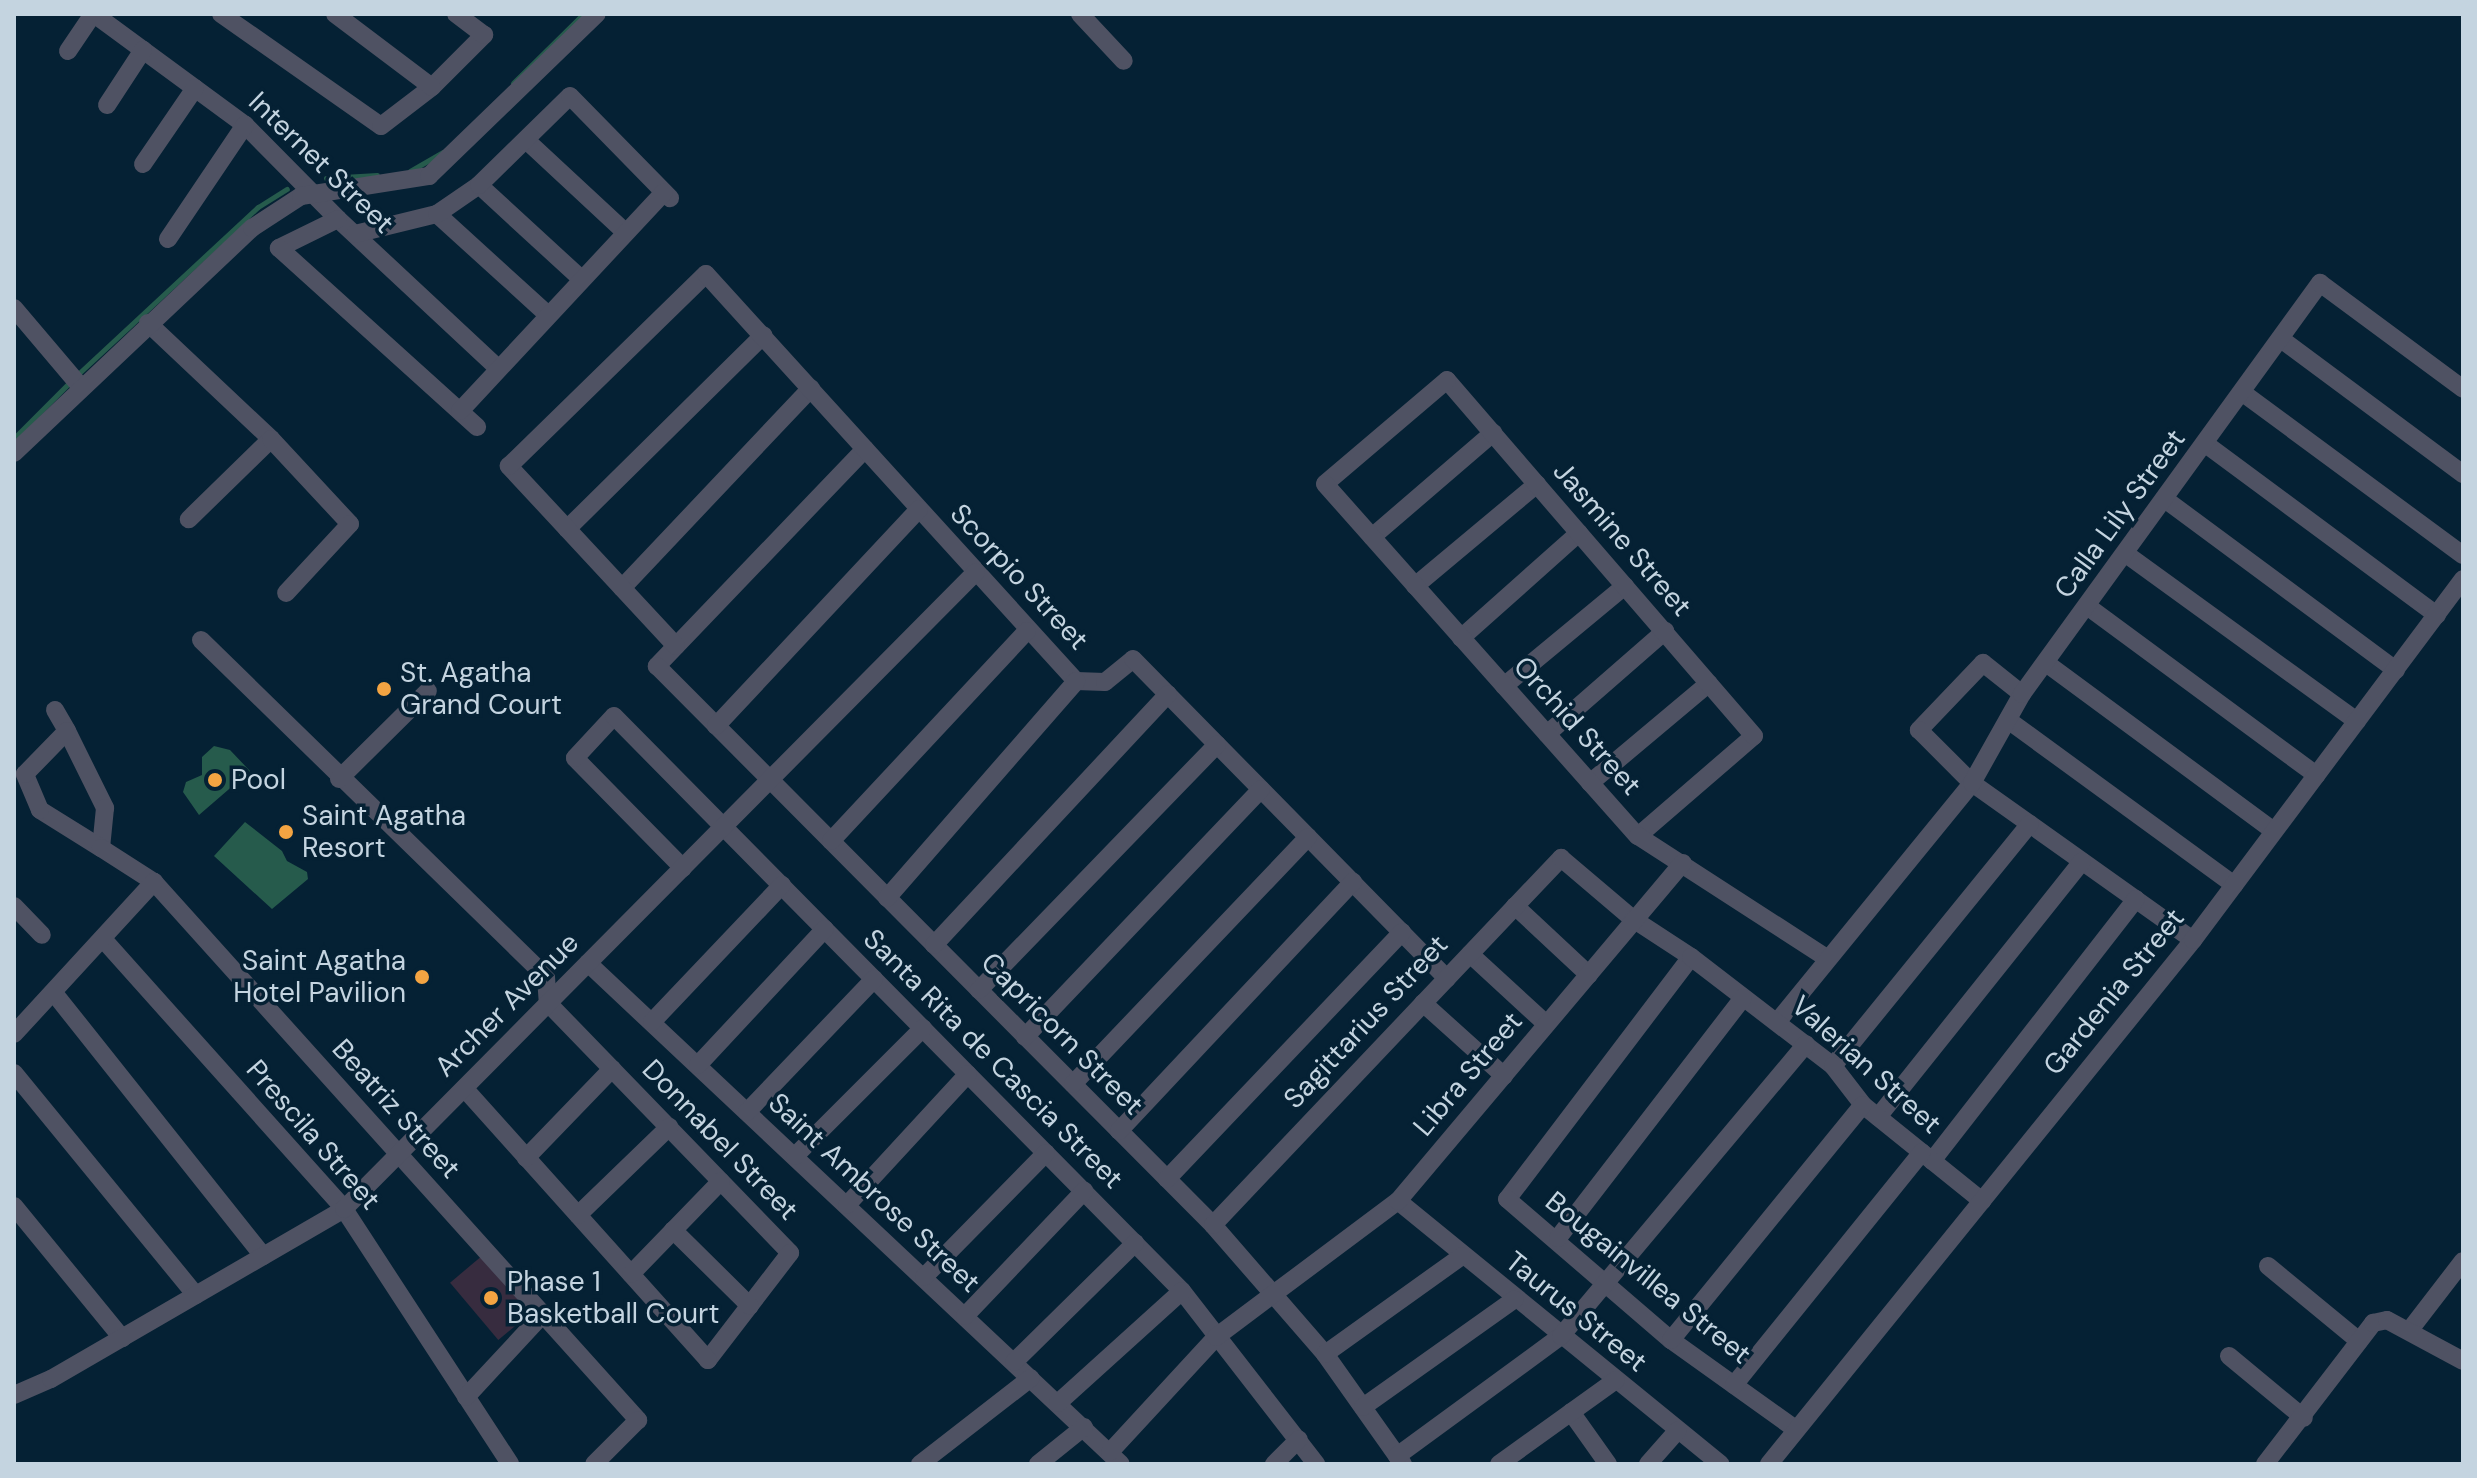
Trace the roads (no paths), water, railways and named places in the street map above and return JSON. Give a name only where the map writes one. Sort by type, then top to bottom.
[{"type":"street","name":"Internet Street","points":[[93,14],[245,125],[338,219],[498,368]]},
{"type":"street","points":[[68,51],[93,14]]},
{"type":"street","points":[[221,14],[381,126],[432,87],[484,35],[456,14]]},
{"type":"street","points":[[335,14],[432,87]]},
{"type":"street","points":[[14,453],[76,381],[148,323],[261,221],[301,196],[429,176],[597,14]]},
{"type":"street","points":[[1080,14],[1124,61]]},
{"type":"street","points":[[107,105],[143,50]]},
{"type":"street","points":[[143,164],[195,88]]},
{"type":"street","points":[[355,234],[437,214],[479,185],[570,96],[667,195],[580,278],[460,411]]},
{"type":"street","points":[[168,239],[245,125]]},
{"type":"street","points":[[526,140],[625,232]]},
{"type":"street","points":[[479,185],[580,278]]},
{"type":"street","points":[[437,214],[547,314]]},
{"type":"street","points":[[338,219],[279,248],[477,427]]},
{"type":"street","name":"Scorpio Street","points":[[567,529],[509,466],[706,274],[1027,631],[1076,681],[1105,682],[1133,659],[1447,978]]},
{"type":"street","name":"Calla Lily Street","points":[[1778,1021],[1972,783],[2022,694],[2207,445],[2320,283],[2463,389]]},
{"type":"street","points":[[14,308],[76,381]]},
{"type":"street","points":[[148,323],[271,439],[350,524],[286,593]]},
{"type":"street","points":[[764,335],[567,529],[676,646],[865,449]]},
{"type":"street","points":[[2281,339],[2463,474]]},
{"type":"street","name":"Jasmine Street","points":[[1325,484],[1447,380],[1754,736],[1638,836]]},
{"type":"street","points":[[622,588],[811,388]]},
{"type":"street","points":[[2243,393],[2463,555]]},
{"type":"street","points":[[1372,537],[1493,433]]},
{"type":"street","points":[[189,519],[271,439]]},
{"type":"street","points":[[2207,445],[2437,615]]},
{"type":"street","name":"Orchid Street","points":[[1325,484],[1638,836],[1828,959]]},
{"type":"street","points":[[1415,586],[1537,484]]},
{"type":"street","points":[[2166,500],[2396,670]]},
{"type":"street","points":[[716,726],[919,509]]},
{"type":"street","points":[[1461,638],[1579,533]]},
{"type":"street","points":[[2126,554],[2357,721]]},
{"type":"street","name":"Archer Avenue","points":[[14,1395],[122,1338],[344,1209],[976,572]]},
{"type":"street","name":"Gardenia Street","points":[[1794,1428],[2193,940],[2463,579]]},
{"type":"street","points":[[1504,686],[1625,586]]},
{"type":"street","points":[[2087,606],[2316,775]]},
{"type":"street","points":[[831,841],[1027,631]]},
{"type":"street","points":[[1547,734],[1665,631]]},
{"type":"street","points":[[201,640],[339,779],[546,977],[548,1003]]},
{"type":"street","name":"Capricorn Street","points":[[676,646],[657,666],[1213,1225],[1325,1354],[1400,1460]]},
{"type":"street","points":[[2022,694],[1983,663],[1919,730],[1972,783],[2193,940]]},
{"type":"street","points":[[2046,663],[2274,831]]},
{"type":"street","points":[[887,898],[1076,681]]},
{"type":"street","points":[[1590,783],[1709,683]]},
{"type":"street","points":[[339,779],[428,691]]},
{"type":"street","points":[[934,945],[1168,694]]},
{"type":"street","points":[[55,710],[105,808],[101,848]]},
{"type":"street","name":"Santa Rita de Cascia Street","points":[[683,868],[575,758],[614,716],[1182,1291],[1316,1464]]},
{"type":"street","points":[[2008,720],[2234,885]]},
{"type":"street","name":"Beatriz Street","points":[[67,731],[25,774],[40,810],[154,882],[638,1420],[594,1464]]},
{"type":"street","points":[[979,990],[1217,744]]},
{"type":"street","points":[[1025,1037],[1261,789]]},
{"type":"street","points":[[1833,1066],[2030,824]]},
{"type":"street","points":[[1073,1084],[1308,837]]},
{"type":"street","name":"Valerian Street","points":[[1561,858],[1633,919],[1778,1021],[1833,1066],[1863,1105],[1982,1201]]},
{"type":"street","name":"Sagittarius Street","points":[[1213,1225],[1561,858]]},
{"type":"street","points":[[1878,1117],[2082,861]]},
{"type":"street","name":"Libra Street","points":[[1116,1458],[1216,1337],[1398,1201],[1683,863]]},
{"type":"street","points":[[14,1034],[154,882]]},
{"type":"street","points":[[1119,1131],[1353,882]]},
{"type":"street","points":[[652,1022],[782,885]]},
{"type":"street","points":[[1734,1385],[1927,1156],[2136,899]]},
{"type":"street","points":[[1515,906],[1589,975]]},
{"type":"street","points":[[14,934],[20,912]]},
{"type":"street","points":[[20,912],[42,935]]},
{"type":"street","points":[[698,1065],[825,929]]},
{"type":"street","points":[[1167,1179],[1402,932]]},
{"type":"street","name":"Prescila Street","points":[[103,939],[344,1209],[510,1464]]},
{"type":"street","points":[[1470,954],[1546,1024]]},
{"type":"street","name":"Bougainvillea Street","points":[[1691,957],[1507,1199],[1558,1238],[1671,1340],[1794,1428]]},
{"type":"street","name":"Saint Ambrose Street","points":[[588,963],[1116,1458]]},
{"type":"street","points":[[747,1112],[874,979]]},
{"type":"street","points":[[54,993],[263,1256]]},
{"type":"street","points":[[1558,1238],[1743,998]]},
{"type":"street","name":"Donnabel Street","points":[[548,1003],[790,1253],[708,1360],[631,1274]]},
{"type":"street","points":[[1423,1003],[1504,1076]]},
{"type":"street","points":[[795,1156],[923,1028]]},
{"type":"street","points":[[1400,1460],[1561,1336],[1609,1285],[1806,1044]]},
{"type":"street","points":[[526,1158],[612,1069]]},
{"type":"street","points":[[14,1073],[196,1295]]},
{"type":"street","points":[[847,1205],[968,1074]]},
{"type":"street","points":[[464,1088],[631,1274],[721,1181]]},
{"type":"street","points":[[1671,1340],[1863,1105]]},
{"type":"street","points":[[578,1215],[669,1127]]},
{"type":"street","points":[[924,1277],[1046,1153]]},
{"type":"street","points":[[965,1316],[1084,1191]]},
{"type":"street","name":"Taurus Street","points":[[1398,1201],[1720,1464]]},
{"type":"street","points":[[14,1206],[122,1338]]},
{"type":"street","points":[[673,1230],[750,1306]]},
{"type":"street","points":[[1014,1362],[1135,1243]]},
{"type":"street","points":[[1325,1354],[1462,1256]]},
{"type":"street","points":[[2409,1331],[2463,1261]]},
{"type":"street","points":[[2268,1266],[2359,1341]]},
{"type":"street","points":[[1058,1403],[1182,1291]]},
{"type":"street","points":[[1363,1407],[1515,1299]]},
{"type":"street","points":[[466,1397],[543,1314]]},
{"type":"street","points":[[2265,1464],[2304,1418],[2373,1323],[2387,1320],[2463,1361]]},
{"type":"street","points":[[2229,1356],[2304,1418]]},
{"type":"street","points":[[920,1464],[1031,1378]]},
{"type":"street","points":[[1511,1460],[1616,1380]]},
{"type":"street","points":[[1571,1412],[1608,1464]]},
{"type":"street","points":[[1038,1464],[1084,1427]]},
{"type":"street","points":[[1769,1464],[1794,1428]]},
{"type":"street","points":[[1648,1464],[1678,1430]]},
{"type":"street","points":[[1274,1464],[1299,1439]]},
{"type":"waterway","points":[[513,83],[583,14]]},
{"type":"waterway","points":[[410,171],[443,152]]},
{"type":"waterway","points":[[326,178],[377,175]]},
{"type":"waterway","points":[[77,375],[258,207],[287,189]]},
{"type":"waterway","points":[[14,438],[70,382]]},
{"type":"place","name":"St. Agatha Grand Court","points":[[384,689]]},
{"type":"place","name":"Pool","points":[[215,780]]},
{"type":"place","name":"Saint Agatha Resort","points":[[286,832]]},
{"type":"place","name":"Saint Agatha Hotel Pavilion","points":[[422,977]]},
{"type":"place","name":"Phase 1 Basketball Court","points":[[491,1298]]}]
